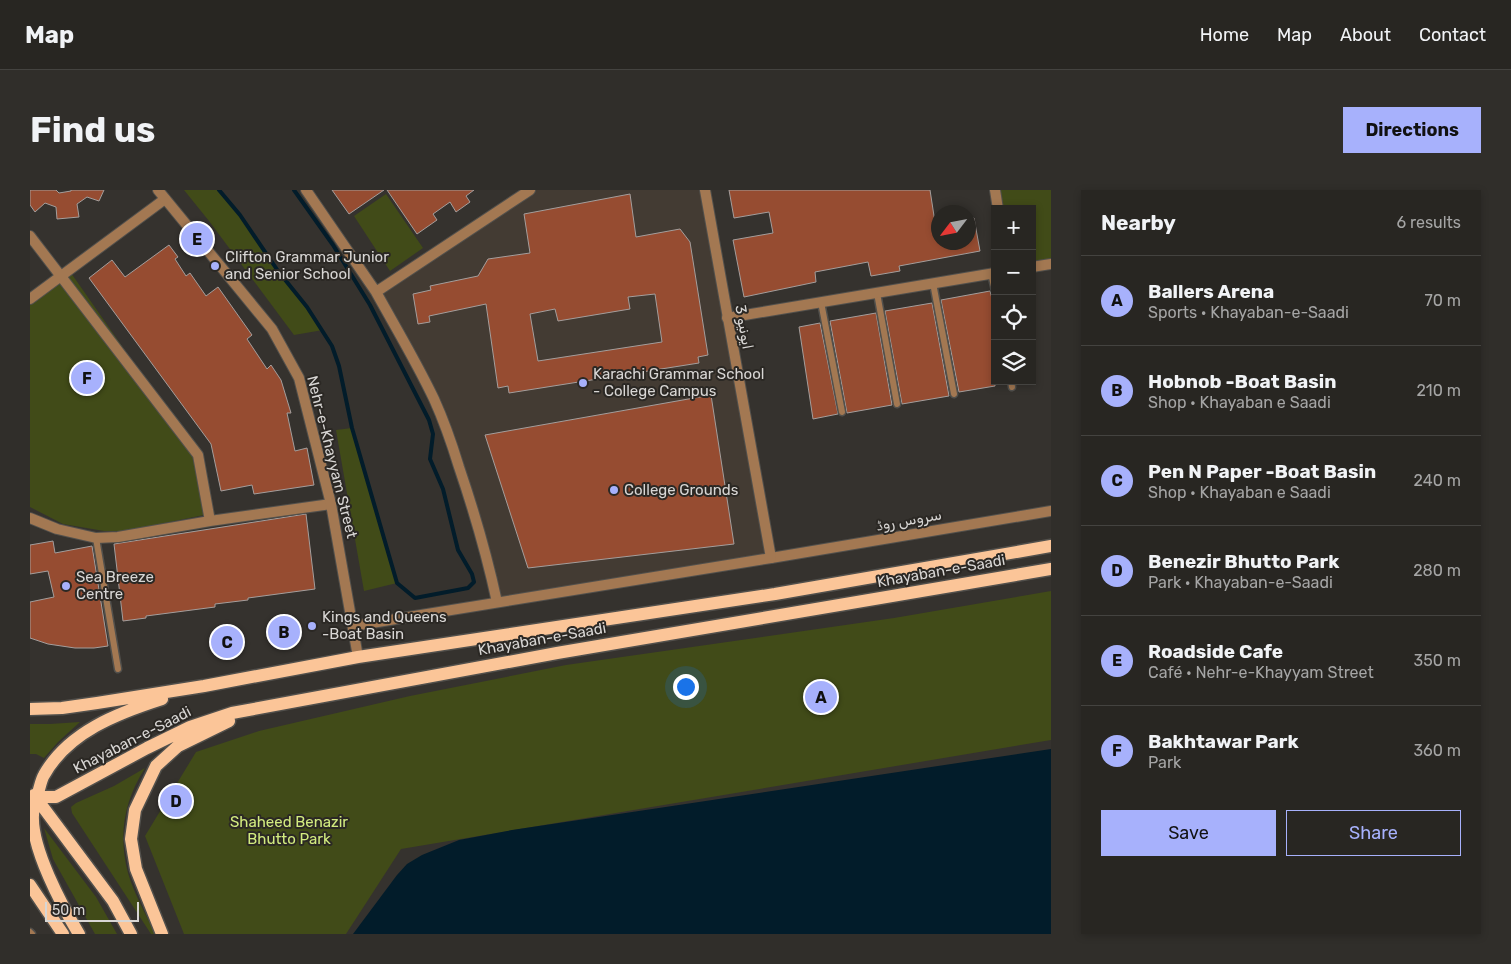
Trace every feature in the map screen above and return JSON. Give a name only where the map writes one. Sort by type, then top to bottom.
[{"type":"main road","name":"Khayaban-e-Saadi","points":[[80,934],[55,890],[41,857],[34,827],[32,795],[53,761],[67,746],[82,734],[132,709],[204,686],[358,656],[776,594],[1051,546]]},
{"type":"main road","name":"Khayaban-e-Saadi","points":[[32,795],[56,797],[190,727],[232,713],[263,706],[566,651],[1051,570]]},
{"type":"main road","points":[[30,709],[71,707],[204,686]]},
{"type":"main road","points":[[162,934],[136,869],[131,839],[135,810],[144,787],[156,766],[178,746],[263,706]]},
{"type":"main road","points":[[32,795],[113,901],[132,934]]},
{"type":"main road","points":[[30,885],[63,934]]},
{"type":"street","name":"Nehr-e-Khayyam Street","points":[[158,190],[272,329],[299,378],[331,504],[358,656]]},
{"type":"street","points":[[306,190],[376,292],[426,383],[446,428],[473,508],[489,564],[497,602]]},
{"type":"street","points":[[376,292],[530,190]]},
{"type":"street","name":"ایونیو 3","points":[[705,190],[771,558]]},
{"type":"street","points":[[994,190],[997,205]]},
{"type":"street","points":[[30,299],[165,199]]},
{"type":"street","points":[[30,236],[198,454],[210,521]]},
{"type":"street","points":[[1036,266],[1051,264]]},
{"type":"street","points":[[727,318],[991,273]]},
{"type":"street","points":[[30,518],[56,529],[96,538],[118,537],[210,521],[331,504]]},
{"type":"street","name":"سروس روڈ","points":[[353,626],[1051,511]]},
{"type":"lane","points":[[933,283],[954,394]]},
{"type":"lane","points":[[877,293],[897,404]]},
{"type":"lane","points":[[821,302],[842,412]]},
{"type":"lane","points":[[96,538],[118,669]]},
{"type":"shaded area","name":"Karachi Grammar School - College Campus","points":[[530,190],[705,190],[771,558],[497,602],[446,428],[376,292]]},
{"type":"green space","points":[[184,190],[219,190],[240,215],[278,271],[323,330],[294,335]]},
{"type":"green space","points":[[995,190],[1051,190],[1051,264],[1036,266],[1036,205],[997,205]]},
{"type":"green space","points":[[386,194],[423,248],[390,271],[354,216]]},
{"type":"green space","points":[[71,273],[198,455],[214,513],[125,531],[104,531],[63,524],[30,507],[30,302]]},
{"type":"green space","points":[[352,428],[397,583],[364,591],[336,430]]},
{"type":"green space","name":"Shaheed Benazir Bhutto Park","points":[[1051,591],[1051,740],[401,849],[346,934],[184,934],[145,836],[196,752],[259,731],[410,696],[566,665],[894,618]]},
{"type":"green space","points":[[80,722],[44,758],[36,754],[30,754],[30,724]]},
{"type":"green space","points":[[145,768],[132,793],[128,806],[123,832],[123,845],[128,873],[155,934],[151,934],[72,813],[71,807]]},
{"type":"green space","points":[[44,828],[96,897],[117,934],[95,934],[53,859]]},
{"type":"water","points":[[1051,749],[1051,934],[353,934],[407,864],[422,855],[459,840],[512,830]]},
{"type":"building","points":[[30,190],[56,190],[59,193],[71,190],[104,190],[99,201],[87,197],[77,204],[79,217],[57,219],[56,207],[45,203],[35,212],[30,205]]},
{"type":"building","points":[[332,190],[384,190],[349,214]]},
{"type":"building","points":[[387,190],[474,190],[466,196],[470,202],[456,212],[450,202],[433,214],[437,220],[417,234]]},
{"type":"building","points":[[729,190],[930,190],[932,205],[931,250],[976,250],[976,229],[980,251],[899,266],[900,271],[871,276],[868,262],[815,272],[816,282],[744,297],[733,240],[773,233],[769,212],[734,218]]},
{"type":"building","points":[[630,194],[636,237],[680,229],[690,242],[708,355],[698,357],[699,363],[509,393],[508,386],[498,388],[486,304],[429,316],[430,322],[418,324],[413,294],[431,290],[430,286],[478,276],[488,259],[530,253],[524,214]],"holes":[[[655,294],[662,342],[538,361],[530,314],[555,309],[558,321],[630,309],[628,297]]]},
{"type":"building","points":[[169,245],[178,257],[175,259],[186,276],[190,273],[206,296],[218,287],[252,335],[247,339],[267,369],[271,365],[281,380],[291,413],[287,413],[295,451],[307,448],[314,485],[254,494],[252,485],[221,491],[211,444],[89,278],[112,260],[125,277]]},
{"type":"building","points":[[990,291],[991,385],[995,386],[959,392],[941,300]]},
{"type":"building","points":[[932,303],[949,396],[902,404],[885,311]]},
{"type":"building","points":[[876,313],[892,405],[847,413],[830,321]]},
{"type":"building","points":[[820,323],[838,414],[813,419],[799,327]]},
{"type":"building","name":"College Grounds","points":[[711,395],[734,544],[528,568],[485,435]]},
{"type":"building","points":[[306,514],[315,589],[248,598],[248,600],[215,604],[215,607],[123,621],[114,544]]},
{"type":"building","points":[[53,541],[55,553],[92,546],[108,646],[75,648],[48,644],[30,638],[30,602],[54,597],[48,571],[30,574],[30,545]]},
{"type":"waterway","points":[[219,190],[240,215],[278,271],[307,307],[332,346],[339,366],[352,428],[397,583],[415,598],[468,588],[474,582],[472,574],[458,550],[443,489],[430,459],[433,434],[429,420],[370,305],[333,245],[294,190]]},
{"type":"place","name":"Roadside Cafe","points":[[197,239]]},
{"type":"place","name":"Clifton Grammar Junior and Senior School","points":[[215,266]]},
{"type":"place","name":"Bakhtawar Park","points":[[87,378]]},
{"type":"place","name":"Karachi Grammar School - College Campus","points":[[583,383]]},
{"type":"place","name":"College Grounds","points":[[614,490]]},
{"type":"place","name":"Sea Breeze Centre","points":[[66,586]]},
{"type":"place","name":"Kings and Queens -Boat Basin","points":[[312,626]]},
{"type":"place","name":"Hobnob -Boat Basin","points":[[284,632]]},
{"type":"place","name":"Pen N Paper -Boat Basin","points":[[227,642]]},
{"type":"place","name":"Ballers Arena","points":[[821,697]]},
{"type":"place","name":"Benezir Bhutto Park","points":[[176,801]]}]
